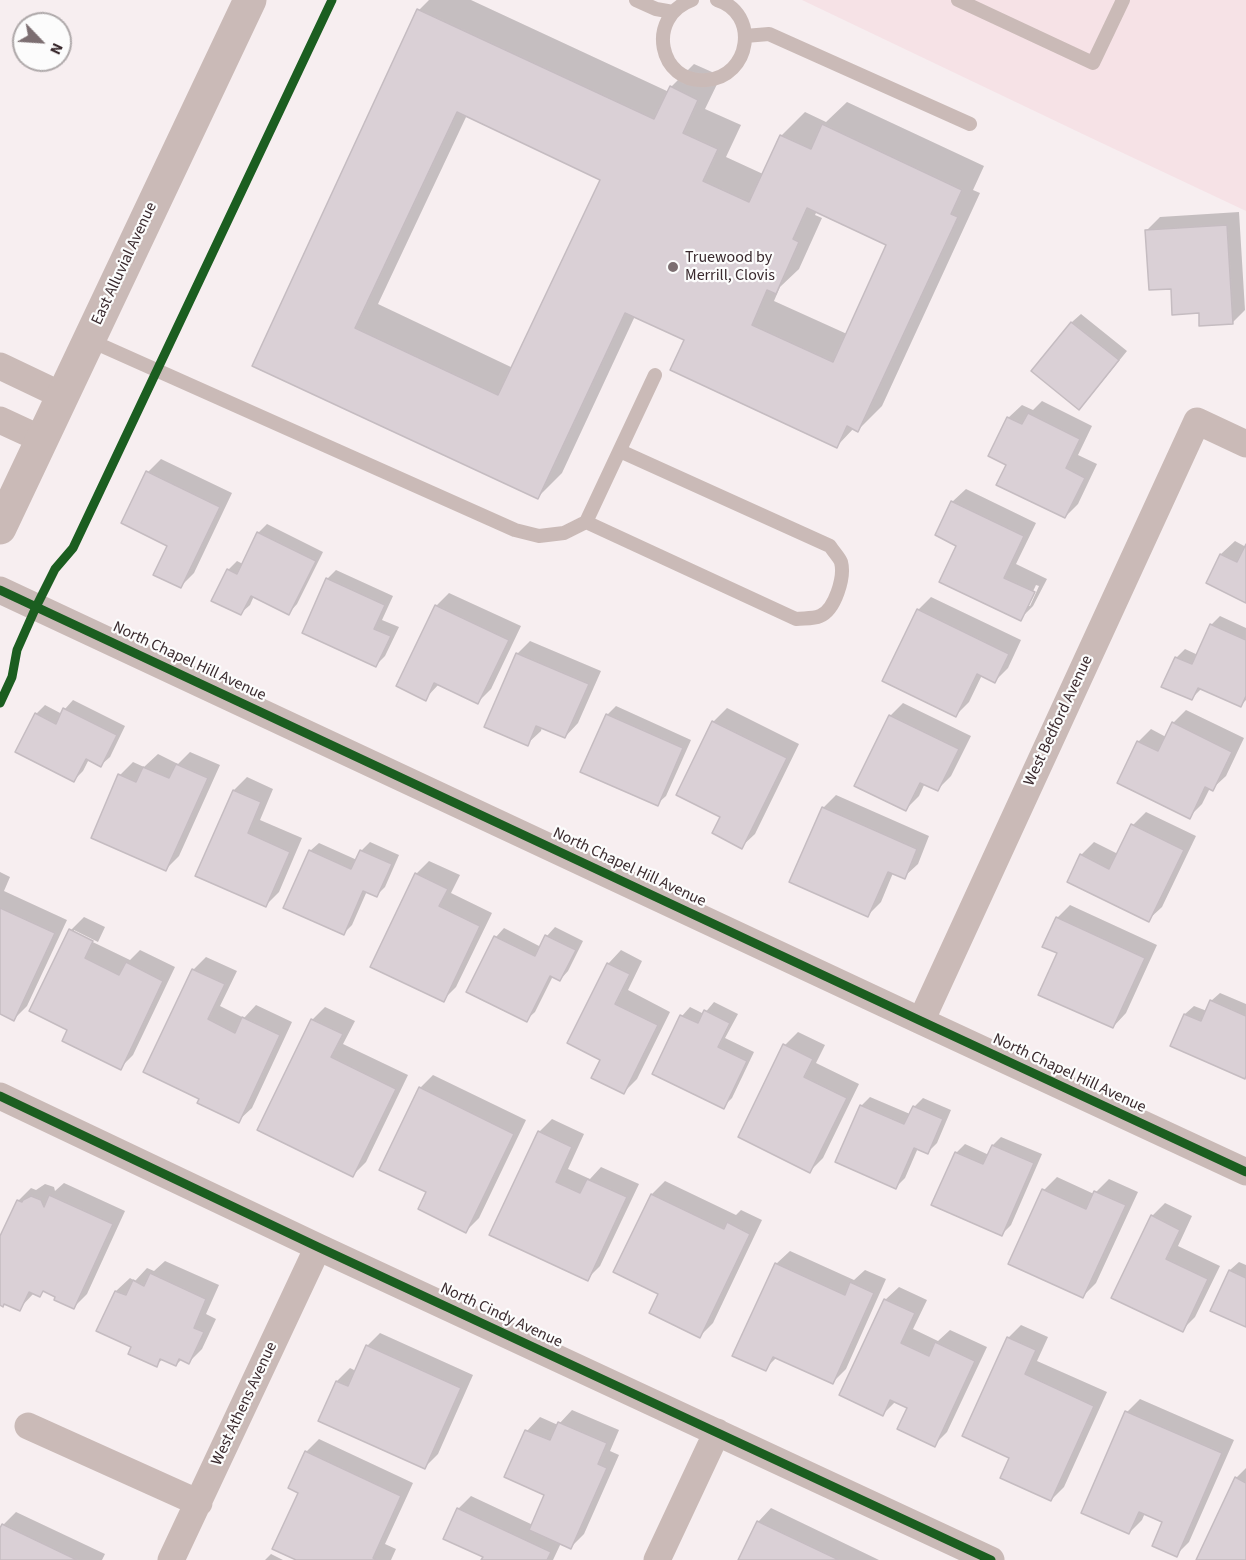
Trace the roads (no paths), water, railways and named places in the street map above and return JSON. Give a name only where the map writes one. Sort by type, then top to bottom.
[{"type":"street","name":"East Alluvial Avenue","points":[[0,528],[250,0]]},
{"type":"street","points":[[0,366],[63,396]]},
{"type":"street","points":[[0,420],[42,440]]},
{"type":"street","name":"West Bedford Avenue","points":[[921,1022],[1197,421],[1246,444]]},
{"type":"street","name":"North Chapel Hill Avenue","points":[[0,590],[1246,1172]]},
{"type":"street","name":"North Cindy Avenue","points":[[0,1096],[318,1248],[991,1560]]},
{"type":"street","name":"West Athens Avenue","points":[[171,1560],[318,1248]]},
{"type":"street","points":[[28,1426],[199,1503]]},
{"type":"street","points":[[657,1560],[717,1432]]},
{"type":"lane","points":[[636,0],[656,9],[673,12]]},
{"type":"lane","points":[[692,0],[683,3],[673,12],[666,24],[662,37],[664,51],[670,63],[679,72],[691,79],[705,80],[718,78],[730,72],[739,62],[744,49],[745,36],[742,22],[734,10],[717,0]]},
{"type":"lane","points":[[958,0],[1093,63],[1123,0]]},
{"type":"lane","points":[[745,36],[769,34],[970,124]]},
{"type":"lane","points":[[89,340],[515,530],[539,536],[564,532],[586,522],[655,375]]},
{"type":"lane","points":[[586,522],[796,619],[822,616],[836,601],[841,582],[841,562],[830,546],[620,451]]},
{"type":"place","name":"Truewood by Merrill, Clovis","points":[[673,267]]}]
